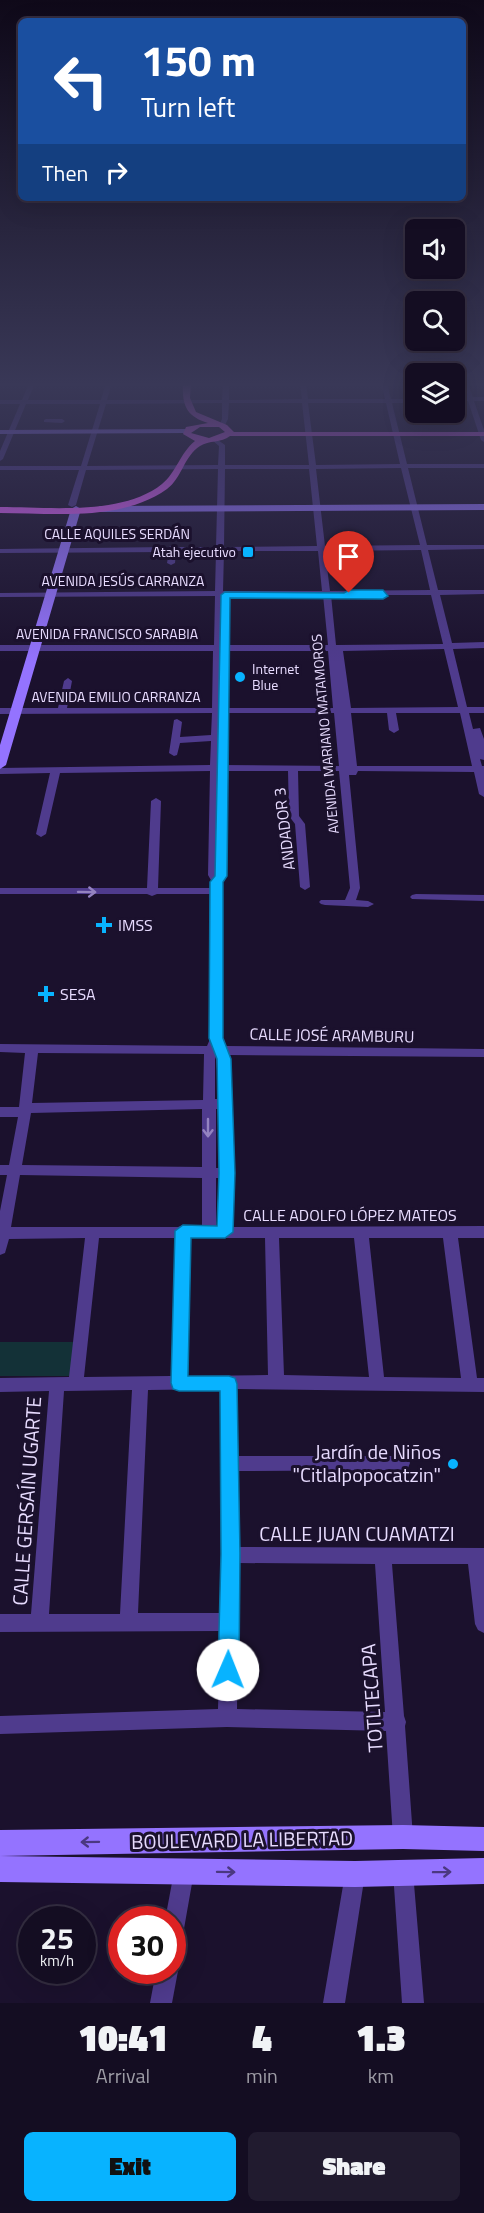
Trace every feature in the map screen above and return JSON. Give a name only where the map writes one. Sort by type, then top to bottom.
[{"type":"main road","points":[[98,507],[134,497],[156,487],[167,476]]},
{"type":"main road","points":[[144,501],[167,485],[171,476]]},
{"type":"main road","points":[[0,510],[73,509],[144,501],[223,506]]},
{"type":"main road","points":[[0,505],[73,509]]},
{"type":"main road","points":[[98,507],[484,506]]},
{"type":"main road","points":[[0,765],[2,739],[8,711],[31,647],[73,509]]},
{"type":"main road","name":"BOULEVARD LA LIBERTAD","points":[[0,1844],[403,1837],[484,1839]]},
{"type":"main road","name":"BOULEVARD LA LIBERTAD","points":[[0,1869],[355,1874],[484,1871]]},
{"type":"street","points":[[73,509],[84,476]]},
{"type":"street","points":[[209,1232],[208,1104],[216,1046],[217,886],[213,875],[218,823],[221,567],[225,548],[222,526],[224,476]]},
{"type":"street","name":"AVENIDA MARIANO MATAMOROS","points":[[316,476],[327,571],[327,594],[339,678],[337,711],[345,738],[348,770],[355,888],[349,903]]},
{"type":"street","points":[[409,476],[475,738],[484,794]]},
{"type":"street","name":"CALLE AQUILES SERDÁN","points":[[5,549],[484,547]]},
{"type":"street","points":[[171,563],[173,548]]},
{"type":"street","name":"AVENIDA JESÚS CARRANZA","points":[[0,594],[484,594]]},
{"type":"street","name":"AVENIDA FRANCISCO SARABIA","points":[[0,646],[221,646],[272,650],[336,646],[484,645]]},
{"type":"street","name":"AVENIDA MARIANO MATAMOROS","points":[[339,678],[348,710],[345,738]]},
{"type":"street","points":[[62,711],[68,681]]},
{"type":"street","points":[[219,710],[215,735],[219,770]]},
{"type":"street","points":[[391,710],[394,730]]},
{"type":"street","name":"AVENIDA EMILIO CARRANZA","points":[[8,711],[484,710]]},
{"type":"street","points":[[174,753],[177,722]]},
{"type":"street","points":[[176,736],[215,735]]},
{"type":"street","points":[[475,738],[484,758]]},
{"type":"street","points":[[0,773],[219,770],[481,771]]},
{"type":"street","name":"ANDADOR 3","points":[[293,771],[294,816],[300,824],[305,887]]},
{"type":"street","points":[[41,834],[56,773]]},
{"type":"street","points":[[152,893],[156,801]]},
{"type":"street","points":[[0,891],[152,893],[217,886]]},
{"type":"street","points":[[416,897],[484,898]]},
{"type":"street","points":[[325,902],[368,904]]},
{"type":"street","points":[[216,1046],[225,1104],[227,1173],[225,1232]]},
{"type":"street","name":"CALLE JOSÉ ARAMBURU","points":[[0,1048],[216,1046],[484,1053]]},
{"type":"street","points":[[0,1248],[25,1110],[32,1048]]},
{"type":"street","points":[[0,1112],[225,1104]]},
{"type":"street","points":[[0,1170],[227,1173]]},
{"type":"street","points":[[179,1383],[183,1231]]},
{"type":"street","points":[[76,1383],[93,1232]]},
{"type":"street","name":"CALLE ADOLFO LÓPEZ MATEOS","points":[[1,1233],[484,1232]]},
{"type":"street","points":[[272,1233],[276,1382]]},
{"type":"street","points":[[361,1233],[377,1383]]},
{"type":"street","points":[[0,1385],[276,1382],[477,1385],[450,1233]]},
{"type":"street","name":"CALLE GERSAÍN UGARTE","points":[[39,1622],[57,1383]]},
{"type":"street","points":[[129,1621],[140,1384]]},
{"type":"street","points":[[227,1718],[231,1554],[228,1464],[229,1384]]},
{"type":"street","points":[[228,1464],[402,1463]]},
{"type":"street","name":"CALLE JUAN CUAMATZI","points":[[231,1554],[480,1556]]},
{"type":"street","name":"TOTLTECAPA","points":[[383,1555],[397,1722],[403,1837]]},
{"type":"street","points":[[480,1556],[484,1624]]},
{"type":"street","points":[[0,1623],[229,1622]]},
{"type":"street","points":[[0,1725],[227,1718],[397,1722]]},
{"type":"street","points":[[178,1906],[184,1872]]},
{"type":"street","points":[[403,1872],[413,2003]]},
{"type":"street","points":[[334,2003],[355,1874]]},
{"type":"street","points":[[161,2003],[165,1984]]},
{"type":"green space","points":[[0,1342],[76,1342],[73,1376],[0,1376]]},
{"type":"place","name":"Atah ejecutivo","points":[[248,552]]},
{"type":"place","name":"Internet Blue","points":[[240,677]]},
{"type":"place","name":"IMSS","points":[[104,925]]},
{"type":"place","name":"SESA","points":[[46,994]]},
{"type":"place","name":"Jardín de Niños \"Citlalpopocatzin\"","points":[[453,1464]]},
{"type":"route","points":[[228,1670],[231,1554],[228,1464],[229,1384],[179,1383],[183,1231],[225,1232],[227,1173],[224,1059],[216,1038],[217,882],[221,876],[225,595],[383,596],[383,593],[349,593]]}]
